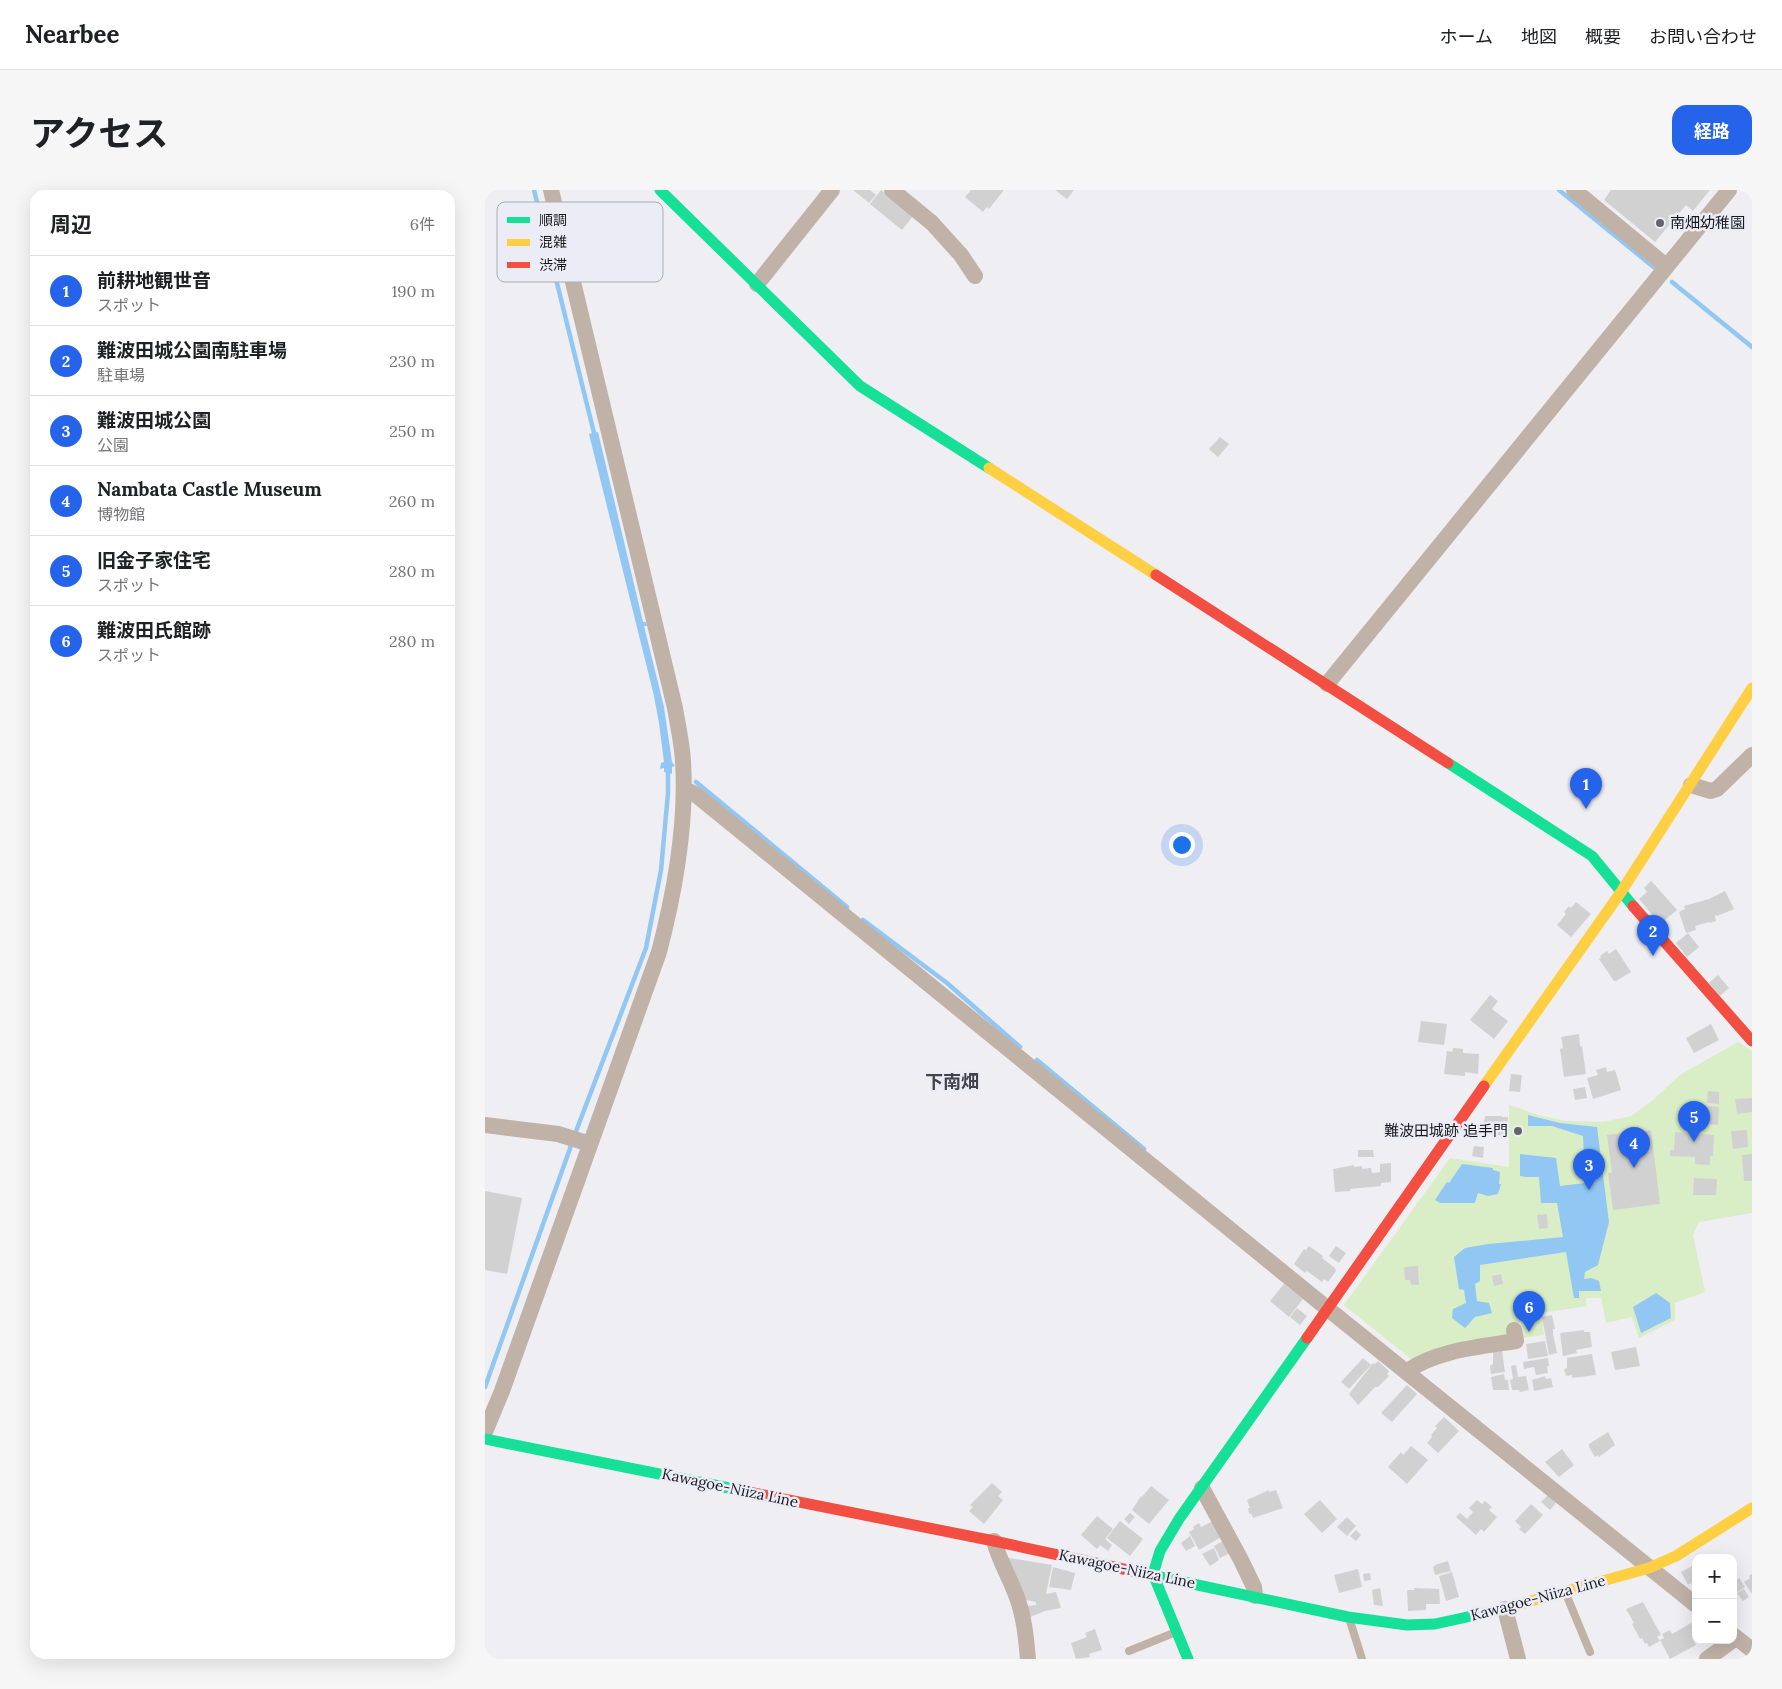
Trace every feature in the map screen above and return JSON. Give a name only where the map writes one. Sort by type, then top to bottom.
[{"type":"street","points":[[660,190],[860,386],[1593,856],[1621,892],[1752,1041]]},
{"type":"street","points":[[757,284],[832,190]]},
{"type":"street","points":[[892,190],[932,223],[961,255],[975,276]]},
{"type":"street","points":[[1574,190],[1666,266]]},
{"type":"street","points":[[1327,684],[1729,190]]},
{"type":"street","points":[[485,1432],[502,1391],[587,1143],[656,959],[666,924],[679,851],[684,789],[683,760],[675,708],[573,282]]},
{"type":"street","points":[[1188,1659],[1153,1574],[1160,1551],[1179,1519],[1621,892],[1752,688]]},
{"type":"street","points":[[1691,785],[1711,791],[1717,789],[1752,755]]},
{"type":"street","points":[[684,789],[695,794],[1328,1309],[1407,1371],[1427,1390],[1531,1471],[1692,1602]]},
{"type":"street","points":[[485,1125],[564,1135],[587,1143]]},
{"type":"street","points":[[1407,1371],[1422,1361],[1467,1348],[1516,1341],[1515,1330]]},
{"type":"street","name":"Kawagoe-Niiza Line","points":[[485,1439],[994,1541],[1348,1617],[1407,1625],[1435,1624],[1505,1609],[1649,1568],[1677,1556],[1752,1508]]},
{"type":"street","points":[[1202,1488],[1249,1578],[1255,1596]]},
{"type":"street","points":[[994,1541],[998,1556],[1019,1603],[1024,1621],[1028,1659]]},
{"type":"street","points":[[1505,1609],[1518,1659]]},
{"type":"street","points":[[1737,1640],[1752,1650]]},
{"type":"street","points":[[1707,1659],[1726,1644]]},
{"type":"lane","points":[[1565,1592],[1590,1652]]},
{"type":"lane","points":[[1348,1617],[1362,1659]]},
{"type":"lane","points":[[1129,1651],[1177,1632]]},
{"type":"green space","points":[[1738,1042],[1752,1051],[1752,1213],[1699,1222],[1693,1235],[1705,1292],[1675,1303],[1675,1320],[1639,1338],[1632,1317],[1606,1323],[1601,1298],[1586,1298],[1587,1306],[1541,1313],[1544,1335],[1523,1338],[1521,1322],[1508,1324],[1509,1332],[1505,1338],[1411,1359],[1344,1305],[1450,1158],[1509,1167],[1509,1105],[1538,1115],[1566,1121],[1603,1122],[1631,1116],[1653,1100],[1680,1075]]},
{"type":"water","points":[[598,432],[643,622],[646,622],[647,626],[644,626],[664,707],[672,762],[675,766],[672,767],[672,774],[664,772],[664,768],[660,769],[661,763],[664,762],[654,696],[589,434]]},
{"type":"water","points":[[1528,1115],[1560,1123],[1597,1127],[1609,1222],[1598,1265],[1585,1272],[1584,1279],[1592,1278],[1599,1281],[1601,1291],[1579,1291],[1579,1298],[1574,1298],[1566,1252],[1480,1265],[1480,1281],[1475,1284],[1477,1301],[1489,1303],[1492,1313],[1475,1317],[1465,1328],[1452,1318],[1453,1309],[1466,1303],[1464,1290],[1459,1289],[1454,1257],[1465,1248],[1563,1237],[1557,1203],[1541,1203],[1539,1177],[1520,1176],[1520,1154],[1556,1158],[1560,1186],[1585,1183],[1583,1136],[1552,1126],[1528,1126]]},
{"type":"water","points":[[1462,1164],[1493,1168],[1493,1170],[1500,1172],[1499,1184],[1501,1184],[1498,1194],[1488,1196],[1478,1193],[1475,1203],[1440,1203],[1435,1200]]},
{"type":"water","points":[[1656,1293],[1670,1303],[1671,1318],[1641,1333],[1633,1307]]},
{"type":"building","points":[[853,190],[870,190],[876,195],[869,203]]},
{"type":"building","points":[[881,190],[914,215],[902,230],[870,204]]},
{"type":"building","points":[[971,190],[1004,190],[989,209],[987,207],[983,212],[965,197]]},
{"type":"building","points":[[1055,190],[1074,190],[1067,199]]},
{"type":"building","name":"南畑幼稚園","points":[[1611,190],[1710,190],[1693,211],[1686,205],[1655,242],[1604,200]]},
{"type":"building","points":[[1220,437],[1229,444],[1218,457],[1209,449]]},
{"type":"building","points":[[1651,881],[1655,885],[1647,892],[1644,888]]},
{"type":"building","points":[[1655,885],[1677,910],[1660,924],[1639,899]]},
{"type":"building","points":[[1725,891],[1734,909],[1717,916],[1715,915],[1716,921],[1695,926],[1696,930],[1686,933],[1679,912],[1685,909],[1684,906],[1709,899]]},
{"type":"building","points":[[1576,902],[1591,914],[1571,937],[1557,925],[1566,914],[1564,912]]},
{"type":"building","points":[[1688,933],[1699,947],[1687,957],[1676,943]]},
{"type":"building","points":[[1616,949],[1631,972],[1614,981],[1599,959],[1607,951],[1609,954]]},
{"type":"building","points":[[1718,975],[1729,988],[1720,996],[1709,983]]},
{"type":"building","points":[[1490,995],[1498,1001],[1492,1009],[1508,1021],[1494,1039],[1470,1020]]},
{"type":"building","points":[[1421,1021],[1447,1024],[1444,1045],[1418,1042]]},
{"type":"building","points":[[1711,1024],[1719,1040],[1694,1053],[1686,1038]]},
{"type":"building","points":[[1579,1034],[1586,1074],[1564,1077],[1560,1049],[1563,1048],[1561,1037]]},
{"type":"building","points":[[1453,1048],[1463,1049],[1463,1053],[1479,1054],[1478,1074],[1465,1072],[1465,1076],[1444,1074],[1447,1051],[1452,1052]]},
{"type":"building","points":[[1606,1067],[1607,1072],[1615,1070],[1621,1090],[1593,1099],[1587,1078],[1598,1075],[1596,1070]]},
{"type":"building","points":[[1511,1074],[1522,1075],[1520,1092],[1509,1091]]},
{"type":"building","points":[[1585,1087],[1587,1098],[1575,1100],[1573,1089]]},
{"type":"building","points":[[1708,1091],[1719,1092],[1719,1104],[1707,1103]]},
{"type":"building","points":[[1752,1098],[1752,1112],[1737,1114],[1735,1099]]},
{"type":"building","points":[[1705,1106],[1719,1107],[1718,1125],[1704,1124]]},
{"type":"building","points":[[1485,1116],[1508,1117],[1507,1135],[1482,1135]]},
{"type":"building","name":"難波田城跡 追手門","points":[[1513,1127],[1523,1127],[1522,1136],[1513,1136]]},
{"type":"building","points":[[1651,1130],[1660,1204],[1613,1210],[1608,1173],[1612,1173],[1607,1135]]},
{"type":"building","points":[[1747,1130],[1748,1147],[1733,1149],[1731,1131]]},
{"type":"building","points":[[1675,1132],[1714,1135],[1713,1156],[1710,1156],[1710,1165],[1695,1164],[1695,1157],[1670,1156],[1670,1150],[1674,1150]]},
{"type":"building","points":[[1474,1146],[1484,1147],[1483,1158],[1472,1156]]},
{"type":"building","points":[[1358,1150],[1373,1150],[1374,1157],[1358,1157]]},
{"type":"building","points":[[1752,1154],[1752,1181],[1744,1181],[1742,1155]]},
{"type":"building","points":[[1391,1163],[1391,1182],[1381,1183],[1381,1186],[1335,1192],[1333,1169],[1354,1165],[1354,1167],[1362,1166],[1362,1169],[1371,1168],[1372,1173],[1380,1172],[1380,1164]]},
{"type":"building","points":[[1694,1178],[1717,1179],[1716,1195],[1693,1195]]},
{"type":"building","points":[[485,1191],[522,1198],[507,1274],[485,1270]]},
{"type":"building","points":[[1547,1214],[1548,1228],[1539,1229],[1537,1215]]},
{"type":"building","points":[[1309,1246],[1335,1268],[1336,1271],[1328,1282],[1324,1279],[1322,1282],[1307,1271],[1305,1273],[1294,1264],[1304,1249],[1306,1250]]},
{"type":"building","points":[[1336,1246],[1346,1253],[1339,1263],[1329,1256]]},
{"type":"building","points":[[1418,1266],[1419,1285],[1411,1285],[1410,1280],[1405,1280],[1404,1267]]},
{"type":"building","points":[[1501,1274],[1503,1284],[1494,1286],[1492,1276]]},
{"type":"building","points":[[1284,1284],[1303,1299],[1289,1317],[1270,1301]]},
{"type":"building","points":[[1297,1308],[1307,1316],[1300,1325],[1290,1317]]},
{"type":"building","points":[[1552,1315],[1557,1353],[1549,1355],[1542,1317]]},
{"type":"building","points":[[1584,1330],[1584,1332],[1590,1332],[1592,1347],[1576,1350],[1577,1353],[1563,1356],[1560,1333]]},
{"type":"building","points":[[1545,1341],[1548,1356],[1528,1359],[1526,1344]]},
{"type":"building","points":[[1636,1347],[1640,1366],[1615,1370],[1611,1352]]},
{"type":"building","points":[[1502,1351],[1505,1372],[1491,1374],[1490,1366],[1493,1364],[1493,1352]]},
{"type":"building","points":[[1592,1354],[1596,1375],[1572,1378],[1572,1375],[1566,1376],[1564,1369],[1567,1368],[1567,1358]]},
{"type":"building","points":[[1363,1358],[1371,1365],[1349,1389],[1341,1382]]},
{"type":"building","points":[[1548,1358],[1548,1373],[1536,1375],[1534,1367],[1524,1369],[1523,1362]]},
{"type":"building","points":[[1378,1361],[1389,1371],[1387,1374],[1389,1376],[1378,1387],[1375,1387],[1358,1405],[1349,1394],[1373,1363],[1375,1364]]},
{"type":"building","points":[[1516,1365],[1518,1377],[1526,1376],[1529,1390],[1520,1392],[1519,1390],[1512,1390],[1510,1380],[1513,1379],[1511,1366]]},
{"type":"building","points":[[1504,1374],[1505,1380],[1508,1380],[1509,1390],[1493,1390],[1491,1377]]},
{"type":"building","points":[[1545,1376],[1546,1379],[1551,1378],[1553,1387],[1534,1391],[1532,1380]]},
{"type":"building","points":[[1407,1385],[1417,1394],[1392,1422],[1381,1413]]},
{"type":"building","points":[[1444,1417],[1459,1431],[1438,1453],[1427,1443],[1437,1428],[1435,1426]]},
{"type":"building","points":[[1608,1432],[1615,1445],[1599,1457],[1598,1455],[1595,1457],[1589,1444]]},
{"type":"building","points":[[1411,1446],[1428,1460],[1407,1484],[1388,1467],[1401,1452],[1403,1455]]},
{"type":"building","points":[[1562,1449],[1574,1465],[1559,1477],[1545,1462]]},
{"type":"building","points":[[992,1483],[1002,1492],[998,1496],[1003,1500],[984,1524],[969,1511],[973,1507],[970,1505]]},
{"type":"building","points":[[1151,1486],[1169,1500],[1149,1524],[1132,1510],[1141,1496]]},
{"type":"building","points":[[1269,1490],[1269,1492],[1276,1490],[1283,1508],[1253,1518],[1251,1513],[1249,1514],[1248,1508],[1250,1508],[1247,1500]]},
{"type":"building","points":[[1548,1495],[1556,1503],[1550,1510],[1541,1502]]},
{"type":"building","points":[[1320,1500],[1337,1519],[1322,1533],[1304,1514]]},
{"type":"building","points":[[1477,1500],[1482,1504],[1485,1501],[1492,1507],[1489,1510],[1497,1517],[1484,1532],[1481,1529],[1476,1535],[1456,1517],[1460,1513],[1467,1519],[1473,1512],[1469,1508]]},
{"type":"building","points":[[1531,1504],[1543,1515],[1525,1534],[1519,1529],[1521,1527],[1515,1521]]},
{"type":"building","points":[[1130,1513],[1135,1517],[1129,1524],[1124,1519]]},
{"type":"building","points":[[1097,1516],[1113,1529],[1105,1539],[1112,1545],[1108,1551],[1100,1545],[1097,1549],[1081,1535]]},
{"type":"building","points":[[1347,1517],[1356,1526],[1347,1536],[1337,1527]]},
{"type":"building","points":[[1215,1520],[1223,1536],[1199,1550],[1189,1532],[1199,1523],[1201,1527]]},
{"type":"building","points":[[1120,1521],[1143,1539],[1130,1556],[1107,1538]]},
{"type":"building","points":[[1356,1530],[1361,1535],[1356,1541],[1350,1536]]},
{"type":"building","points":[[1190,1536],[1195,1546],[1186,1551],[1181,1543]]},
{"type":"building","points":[[1223,1541],[1230,1553],[1220,1558],[1214,1546]]},
{"type":"building","points":[[1214,1548],[1219,1560],[1210,1566],[1202,1554]]},
{"type":"building","points":[[1003,1557],[1052,1565],[1046,1594],[1056,1592],[1061,1608],[1045,1611],[1028,1618],[1026,1606],[1036,1605],[1036,1602],[1021,1599]]},
{"type":"building","points":[[1448,1561],[1451,1571],[1435,1575],[1433,1567]]},
{"type":"building","points":[[1692,1566],[1692,1585],[1691,1583],[1688,1585],[1681,1572]]},
{"type":"building","points":[[1053,1567],[1075,1573],[1071,1590],[1049,1587]]},
{"type":"building","points":[[1358,1569],[1362,1587],[1339,1593],[1334,1575]]},
{"type":"building","points":[[1452,1572],[1459,1597],[1446,1601],[1439,1576]]},
{"type":"building","points":[[1370,1573],[1371,1580],[1364,1581],[1363,1574]]},
{"type":"building","points":[[1752,1574],[1752,1594],[1744,1582]]},
{"type":"building","points":[[1739,1578],[1745,1587],[1737,1592],[1737,1579]]},
{"type":"building","points":[[1380,1588],[1383,1606],[1374,1605],[1372,1590]]},
{"type":"building","points":[[1414,1588],[1439,1589],[1440,1604],[1426,1604],[1426,1610],[1408,1611],[1407,1590],[1414,1590]]},
{"type":"building","points":[[1744,1589],[1749,1597],[1743,1601],[1737,1593]]},
{"type":"building","points":[[1643,1602],[1661,1635],[1657,1637],[1660,1641],[1649,1647],[1642,1638],[1640,1639],[1626,1609]]},
{"type":"building","points":[[1691,1623],[1692,1644],[1696,1645],[1670,1659],[1660,1640],[1664,1638],[1662,1634],[1670,1630],[1672,1634]]},
{"type":"building","points":[[1095,1629],[1102,1650],[1089,1654],[1090,1657],[1076,1659],[1071,1643],[1087,1637],[1085,1633]]},
{"type":"waterway","points":[[534,190],[537,202]]},
{"type":"waterway","points":[[1559,190],[1656,269]]},
{"type":"waterway","points":[[557,282],[595,437]]},
{"type":"waterway","points":[[1672,282],[1752,347]]},
{"type":"waterway","points":[[485,1387],[578,1126],[646,948],[661,870],[668,793],[668,769]]},
{"type":"waterway","points":[[696,782],[847,907]]},
{"type":"waterway","points":[[863,920],[947,983],[1020,1047]]},
{"type":"waterway","points":[[1037,1060],[1144,1149]]},
{"type":"traffic: fast","points":[[660,190],[860,386],[989,468]]},
{"type":"traffic: fast","points":[[1448,763],[1592,856],[1633,906]]},
{"type":"traffic: fast","points":[[1188,1659],[1153,1574],[1160,1551],[1179,1519],[1307,1338]]},
{"type":"traffic: fast","points":[[485,1439],[734,1489]]},
{"type":"traffic: fast","points":[[1151,1575],[1348,1617],[1407,1625],[1435,1624],[1499,1610]]},
{"type":"traffic: slow","points":[[989,468],[1156,575]]},
{"type":"traffic: slow","points":[[1484,1086],[1621,892],[1752,688]]},
{"type":"traffic: slow","points":[[1499,1610],[1649,1568],[1676,1556],[1752,1508]]},
{"type":"traffic: jam","points":[[1156,575],[1448,763]]},
{"type":"traffic: jam","points":[[1633,906],[1752,1041]]},
{"type":"traffic: jam","points":[[1307,1338],[1484,1086]]},
{"type":"traffic: jam","points":[[734,1489],[994,1541],[1151,1575]]},
{"type":"place","name":"南畑幼稚園","points":[[1660,223]]},
{"type":"place","name":"前耕地観世音","points":[[1586,809]]},
{"type":"place","name":"難波田城公園南駐車場","points":[[1653,956]]},
{"type":"place","name":"難波田城跡 追手門","points":[[1518,1131]]},
{"type":"place","name":"旧金子家住宅","points":[[1694,1142]]},
{"type":"place","name":"Nambata Castle Museum","points":[[1634,1168]]},
{"type":"place","name":"難波田城公園","points":[[1589,1190]]},
{"type":"place","name":"難波田氏館跡","points":[[1529,1332]]},
{"type":"district","name":"下南畑","points":[[952,1082]]}]
